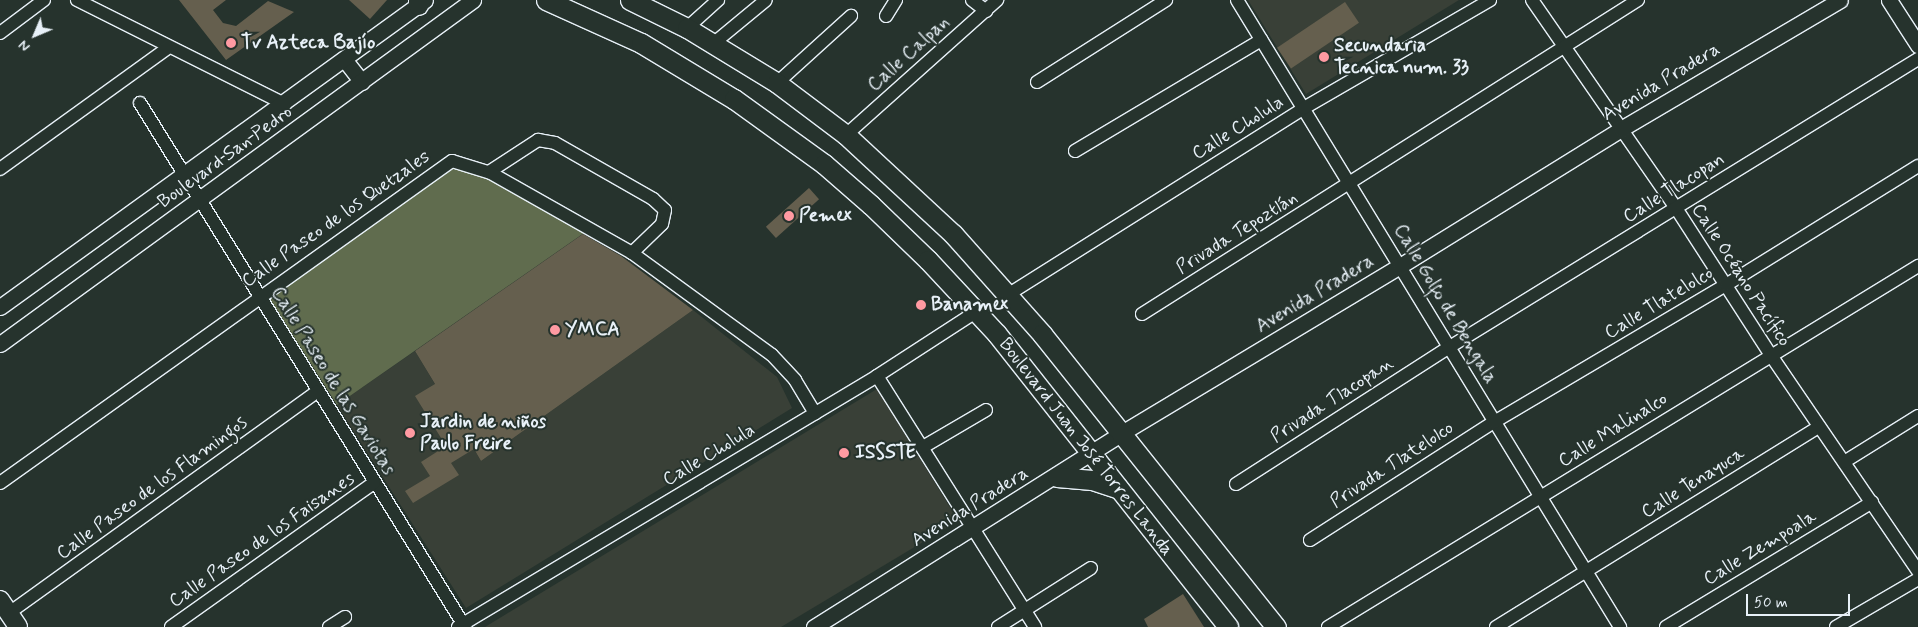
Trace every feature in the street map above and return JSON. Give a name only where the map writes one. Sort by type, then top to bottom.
[{"type":"main road","name":"Boulevard Juan José Torres Landa","points":[[546,0],[641,43],[780,130],[871,205],[978,311],[1228,627]]},
{"type":"main road","name":"Boulevard Juan José Torres Landa","points":[[630,0],[687,28],[778,82],[846,135],[953,234],[1009,294],[1276,627]]},
{"type":"main road","points":[[1057,477],[1092,480],[1120,490]]},
{"type":"street","points":[[0,33],[44,0]]},
{"type":"street","points":[[77,0],[168,48],[285,104]]},
{"type":"street","name":"Boulevard San Pedro","points":[[0,344],[473,0]]},
{"type":"street","points":[[687,28],[718,0]]},
{"type":"street","points":[[714,43],[766,0]]},
{"type":"street","points":[[886,16],[896,0]]},
{"type":"street","points":[[972,0],[986,10]]},
{"type":"street","name":"Calle Calpan","points":[[846,135],[997,0]]},
{"type":"street","points":[[1037,82],[1166,0]]},
{"type":"street","name":"Calle Golfo de Bengala","points":[[1237,0],[1351,183],[1448,348],[1620,627]]},
{"type":"street","name":"Calle Cholula","points":[[1009,294],[1304,108],[1490,0]]},
{"type":"street","name":"Calle Océano Pacífico","points":[[1532,0],[1676,208],[1770,354],[1918,571]]},
{"type":"street","name":"Privada Tepoztlán","points":[[1142,314],[1638,0]]},
{"type":"street","name":"Avenida Pradera","points":[[814,627],[1057,477],[1120,434],[1400,266],[1621,129],[1840,0]]},
{"type":"street","points":[[1889,0],[1918,46]]},
{"type":"street","name":"Boulevard San Pedro","points":[[0,307],[285,104],[421,2]]},
{"type":"street","points":[[778,82],[851,16]]},
{"type":"street","points":[[1075,151],[1261,40]]},
{"type":"street","points":[[0,169],[168,48]]},
{"type":"street","points":[[344,59],[362,82]]},
{"type":"street","name":"Calle Tlacopan","points":[[1448,348],[1918,59]]},
{"type":"street","name":"Calle Paseo de las Gaviotas","points":[[140,103],[462,626]]},
{"type":"street","points":[[489,172],[538,140],[545,139],[564,148],[654,199],[665,210],[662,224],[632,253]]},
{"type":"street","name":"Calle Paseo de los Quetzales","points":[[0,483],[258,297],[452,161],[489,172],[632,253],[772,355],[795,380],[815,413]]},
{"type":"street","name":"Calle Tlatelolco","points":[[1494,422],[1726,285],[1918,166]]},
{"type":"street","name":"Calle Malinalco","points":[[1328,627],[1770,354],[1918,266]]},
{"type":"street","name":"Calle Cholula","points":[[462,626],[877,376],[978,311]]},
{"type":"street","name":"Privada Tlacopan","points":[[1236,484],[1448,348]]},
{"type":"street","points":[[877,376],[1035,627]]},
{"type":"street","name":"Calle Paseo de los Flamingos","points":[[9,613],[317,392]]},
{"type":"street","points":[[923,447],[986,410]]},
{"type":"street","points":[[1844,462],[1918,416]]},
{"type":"street","name":"Privada Tlatelolco","points":[[1310,540],[1494,422]]},
{"type":"street","name":"Calle Tenayuca","points":[[1496,627],[1819,427]]},
{"type":"street","name":"Calle Paseo de los Faisanes","points":[[170,627],[374,483]]},
{"type":"street","name":"Calle Zempoala","points":[[1666,627],[1872,502]]},
{"type":"street","points":[[998,627],[1091,568]]},
{"type":"street","points":[[1836,627],[1918,579]]},
{"type":"street","points":[[328,627],[345,617]]},
{"type":"shaded area","name":"Secundaria Tecnica num. 33","points":[[1248,0],[1459,0],[1306,94]]},
{"type":"shaded area","points":[[693,310],[777,377],[792,408],[466,608],[337,405],[415,351],[481,461]]},
{"type":"shaded area","name":"ISSSTE","points":[[877,389],[956,517],[953,524],[781,627],[485,627]]},
{"type":"green space","points":[[454,165],[492,178],[587,231],[337,405],[270,299]]},
{"type":"building","name":"Tv Azteca Bajío","points":[[179,0],[226,0],[213,10],[223,23],[236,26],[268,1],[294,12],[226,60]]},
{"type":"building","points":[[349,0],[387,0],[370,19]]},
{"type":"building","points":[[1345,2],[1359,23],[1291,69],[1277,48]]},
{"type":"building","name":"Pemex","points":[[809,188],[819,199],[776,238],[766,227]]},
{"type":"building","name":"YMCA","points":[[583,234],[621,256],[693,310],[481,461],[474,449],[451,463],[459,475],[413,503],[405,491],[430,476],[421,462],[446,446],[415,396],[435,384],[415,351]]},
{"type":"building","points":[[1183,594],[1204,627],[1148,627],[1144,619]]},
{"type":"place","name":"Tv Azteca Bajío","points":[[231,43]]},
{"type":"place","name":"Secundaria Tecnica num. 33","points":[[1324,57]]},
{"type":"place","name":"Pemex","points":[[789,216]]},
{"type":"place","name":"Banamex","points":[[921,305]]},
{"type":"place","name":"YMCA","points":[[555,330]]},
{"type":"place","name":"Jardin de niños Paulo Freire","points":[[410,433]]},
{"type":"place","name":"ISSSTE","points":[[844,453]]}]
